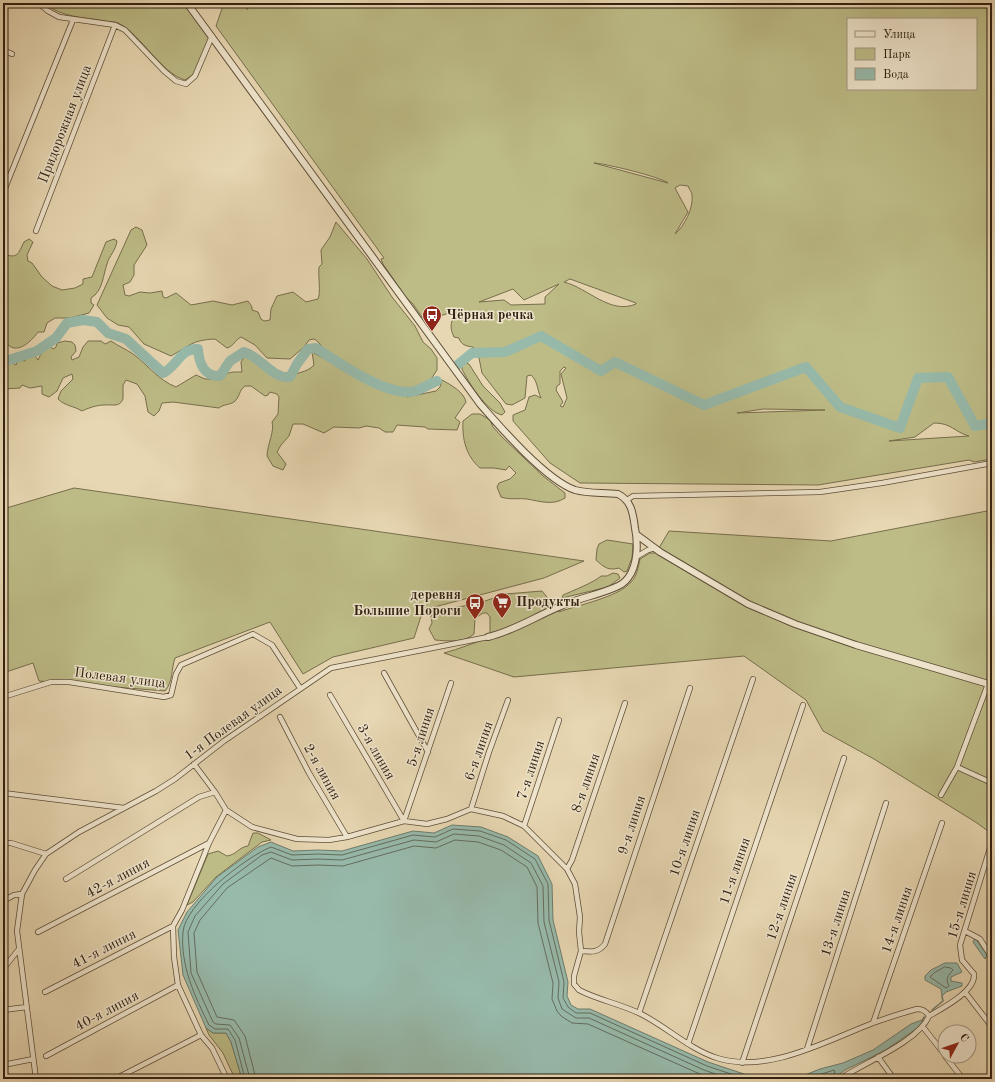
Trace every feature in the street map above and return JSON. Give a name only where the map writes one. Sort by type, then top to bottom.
[{"type":"street","points":[[38,3],[59,18],[73,20],[79,19],[115,25],[125,30],[150,58],[176,81],[186,84],[195,76],[212,36]]},
{"type":"street","points":[[187,3],[458,377],[503,430],[528,455],[565,485],[584,491],[618,494],[627,500],[632,509],[636,535],[636,557],[630,574],[618,587],[560,606],[516,628],[488,637]]},
{"type":"street","points":[[3,193],[73,20]]},
{"type":"street","name":"Придорожная улица","points":[[36,232],[115,25]]},
{"type":"street","points":[[3,50],[12,54]]},
{"type":"street","points":[[627,500],[633,496],[820,492],[882,483],[992,463]]},
{"type":"street","points":[[636,535],[748,604],[796,624],[856,645],[990,684],[957,768],[942,795]]},
{"type":"street","points":[[636,557],[648,550],[656,548]]},
{"type":"street","name":"Полевая улица","points":[[3,697],[51,682],[69,682],[164,697],[171,695],[176,674],[181,665],[253,634],[272,645],[300,688]]},
{"type":"street","name":"1-я Полевая улица","points":[[46,854],[79,832],[156,791],[224,741],[331,668],[488,637]]},
{"type":"street","points":[[384,673],[428,752]]},
{"type":"street","name":"10-я линия","points":[[639,1013],[753,679]]},
{"type":"street","name":"5-я линия","points":[[404,821],[451,683]]},
{"type":"street","name":"9-я линия","points":[[581,951],[594,952],[601,949],[605,944],[690,688]]},
{"type":"street","name":"3-я линия","points":[[330,694],[404,821]]},
{"type":"street","name":"6-я линия","points":[[471,809],[489,752],[508,700]]},
{"type":"street","name":"8-я линия","points":[[567,869],[572,860],[625,704]]},
{"type":"street","name":"11-я линия","points":[[688,1044],[803,705]]},
{"type":"street","name":"2-я линия","points":[[280,718],[309,773],[347,837]]},
{"type":"street","name":"7-я линия","points":[[524,826],[559,720]]},
{"type":"street","name":"12-я линия","points":[[742,1063],[844,758]]},
{"type":"street","points":[[194,764],[215,792],[226,810],[252,827],[298,839],[329,840],[347,837],[404,821],[427,824],[447,819],[471,809],[503,816],[524,826],[567,869],[576,884],[581,951],[574,976],[574,984],[579,990],[639,1013],[666,1028],[698,1050],[718,1058],[742,1063],[780,1058],[839,1038],[873,1023],[917,1009],[923,1009],[930,1016],[923,1027],[878,1057],[840,1079]]},
{"type":"street","points":[[957,768],[992,782]]},
{"type":"street","points":[[66,879],[200,797],[215,792]]},
{"type":"street","points":[[3,793],[124,808]]},
{"type":"street","name":"13-я линия","points":[[807,1049],[886,803]]},
{"type":"street","points":[[226,810],[208,843],[182,910],[172,926],[178,985],[201,1035],[212,1048],[227,1079]]},
{"type":"street","name":"14-я линия","points":[[873,1023],[942,823]]},
{"type":"street","points":[[3,843],[11,842],[46,854],[35,870],[22,894],[17,931],[36,1079]]},
{"type":"street","name":"42-я линия","points":[[38,932],[208,843]]},
{"type":"street","name":"15-я линия","points":[[930,1016],[965,992],[973,984],[974,974],[962,960],[959,952],[992,845]]},
{"type":"street","points":[[3,901],[14,895],[22,894]]},
{"type":"street","name":"41-я линия","points":[[45,992],[172,926]]},
{"type":"street","points":[[965,931],[980,939],[992,958]]},
{"type":"street","points":[[3,969],[19,949]]},
{"type":"street","name":"40-я линия","points":[[46,1056],[178,985]]},
{"type":"street","points":[[965,992],[992,1028]]},
{"type":"street","points":[[3,1010],[27,1007]]},
{"type":"street","points":[[923,1027],[937,1045]]},
{"type":"street","points":[[115,1079],[201,1035]]},
{"type":"street","points":[[878,1057],[894,1079]]},
{"type":"street","points":[[3,1065],[33,1059]]},
{"type":"street","points":[[951,1064],[963,1079]]},
{"type":"green space","points":[[45,3],[185,3],[210,36],[194,74],[185,80],[168,70],[136,36],[118,23],[81,18],[58,12]]},
{"type":"green space","points":[[224,3],[241,3],[248,10],[242,3],[992,3],[992,459],[974,462],[969,460],[818,485],[580,483],[550,463],[513,421],[513,415],[525,410],[529,397],[535,395],[541,398],[533,377],[531,375],[527,376],[525,398],[512,405],[506,404],[482,373],[478,353],[473,347],[464,345],[459,338],[454,337],[452,333],[452,322],[460,309],[429,320],[426,317],[426,321],[424,320],[413,304],[403,295],[383,264],[381,259],[384,258],[216,26]],"holes":[[[594,163],[655,177],[668,183]],[[680,185],[688,186],[692,194],[688,216],[682,227],[675,234],[688,212],[675,188]],[[570,279],[636,304],[617,306],[564,282]],[[559,284],[545,297],[545,304],[511,305],[504,300],[479,302],[513,289],[524,300]],[[564,367],[566,368],[561,374],[567,398],[563,407],[560,406],[563,402],[556,390],[557,386],[560,384],[560,371]],[[763,409],[825,410],[737,413]],[[934,423],[945,424],[969,436],[889,441],[915,437]]]},
{"type":"green space","points":[[336,222],[367,259],[392,297],[415,326],[423,342],[431,349],[437,358],[437,370],[426,387],[422,389],[402,390],[407,397],[436,391],[440,387],[442,380],[457,389],[463,395],[466,402],[455,418],[460,422],[457,430],[428,429],[425,427],[397,425],[393,432],[385,432],[379,428],[366,426],[359,428],[334,427],[324,433],[303,424],[293,424],[289,436],[277,452],[286,464],[283,470],[273,466],[267,456],[273,425],[272,422],[278,414],[279,397],[277,394],[270,392],[265,396],[251,386],[245,386],[234,402],[219,408],[173,402],[162,403],[159,411],[154,416],[148,412],[145,396],[137,384],[126,380],[123,385],[123,399],[119,404],[98,406],[82,411],[58,399],[61,391],[73,379],[72,374],[63,378],[57,391],[49,397],[42,394],[42,386],[30,388],[22,385],[20,388],[3,389],[3,362],[7,360],[16,365],[18,360],[25,361],[27,353],[32,352],[38,360],[46,348],[50,346],[53,349],[56,347],[57,343],[65,341],[72,342],[75,345],[76,351],[71,357],[72,360],[79,357],[83,347],[88,341],[101,341],[105,344],[111,341],[133,354],[158,376],[176,387],[196,375],[205,379],[221,379],[230,372],[242,372],[241,362],[244,357],[248,356],[265,370],[286,381],[294,375],[308,370],[314,365],[312,352],[323,358],[324,355],[321,345],[314,339],[309,340],[304,347],[290,359],[267,358],[255,345],[241,337],[227,348],[215,339],[196,342],[171,356],[144,344],[129,327],[118,325],[107,318],[97,305],[131,230],[136,227],[142,230],[147,245],[134,265],[134,275],[130,282],[123,285],[125,295],[129,296],[140,292],[150,293],[162,291],[163,297],[166,298],[176,293],[191,305],[213,301],[232,305],[248,301],[252,307],[252,310],[258,312],[261,319],[264,321],[270,320],[271,309],[277,296],[293,292],[306,302],[318,299],[319,267],[322,264],[321,250],[330,237]]},
{"type":"green space","points":[[29,239],[33,242],[27,255],[28,261],[32,263],[42,277],[52,286],[62,290],[75,288],[83,284],[83,279],[92,277],[106,242],[114,239],[117,241],[108,261],[100,287],[91,298],[91,303],[94,305],[89,313],[70,318],[55,318],[47,323],[44,332],[38,332],[26,344],[19,348],[15,348],[3,341],[3,254],[15,256],[24,242]]},
{"type":"green space","points":[[462,364],[469,364],[483,386],[500,403],[505,412],[502,415],[496,413],[484,403],[473,388],[462,369]]},
{"type":"green space","points":[[472,414],[480,414],[490,420],[493,427],[502,437],[543,476],[565,493],[565,498],[556,502],[541,502],[527,499],[511,499],[501,497],[497,487],[499,483],[510,479],[516,473],[509,466],[506,470],[480,468],[471,458],[464,441],[463,421]]},
{"type":"green space","points":[[74,488],[584,561],[544,578],[423,610],[414,638],[333,657],[303,674],[270,622],[175,658],[171,680],[165,691],[39,681],[33,663],[3,673],[3,509]]},
{"type":"green space","points":[[992,510],[992,834],[977,823],[874,759],[823,731],[806,700],[744,656],[514,677],[444,653],[490,638],[490,617],[487,613],[483,613],[475,618],[474,634],[465,639],[455,641],[435,640],[429,629],[432,623],[431,616],[439,610],[476,604],[506,594],[542,591],[559,612],[608,596],[625,587],[633,580],[638,569],[640,559],[650,553],[656,553],[669,531],[831,541]]},
{"type":"green space","points":[[607,540],[633,544],[632,558],[627,571],[624,572],[619,568],[606,568],[596,560],[599,544]]},
{"type":"green space","points":[[613,573],[618,574],[620,578],[608,587],[562,598],[563,595],[589,584],[601,576],[607,576]]},
{"type":"green space","points":[[253,833],[258,833],[271,840],[262,842],[216,877],[193,902],[187,905],[208,854],[218,851],[227,856],[233,854],[248,846]]},
{"type":"green space","points":[[206,1028],[213,1033],[226,1033],[231,1042],[242,1079],[235,1079],[223,1053],[209,1035]]},
{"type":"water","points":[[452,825],[481,827],[508,837],[538,856],[552,884],[553,920],[568,982],[567,996],[571,1005],[578,1009],[590,1009],[708,1062],[753,1077],[800,1077],[820,1069],[843,1063],[873,1050],[911,1024],[922,1020],[925,1023],[884,1051],[845,1070],[833,1079],[242,1079],[231,1042],[226,1033],[213,1033],[206,1028],[183,975],[178,930],[187,912],[217,877],[258,847],[271,842],[293,851],[342,851],[413,831],[434,833]]},
{"type":"water","points":[[975,938],[987,955],[985,959],[973,942]]},
{"type":"water","points":[[945,963],[957,963],[962,972],[951,977],[951,981],[962,983],[962,986],[946,992],[942,996],[941,989],[925,980],[925,976],[931,970]]},
{"type":"waterway","points":[[3,360],[6,361],[37,351],[56,338],[67,323],[83,320],[97,322],[108,333],[126,339],[163,373],[172,367],[187,351],[198,349],[203,368],[206,372],[215,376],[220,376],[230,361],[244,352],[256,358],[278,375],[290,377],[308,349],[316,348],[362,376],[388,388],[411,392],[437,381]]},
{"type":"waterway","points":[[455,367],[472,353],[505,352],[541,336],[601,371],[615,362],[704,405],[806,367],[840,407],[900,428],[918,378],[948,377],[975,426],[992,423]]},
{"type":"waterway","points":[[932,1010],[943,1001],[942,996]]},
{"type":"waterway","points":[[922,1021],[924,1017]]},
{"type":"place","name":"Чёрная речка","points":[[432,332]]},
{"type":"place","name":"Продукты","points":[[502,619]]},
{"type":"place","name":"деревня Большие Пороги","points":[[475,620]]}]
